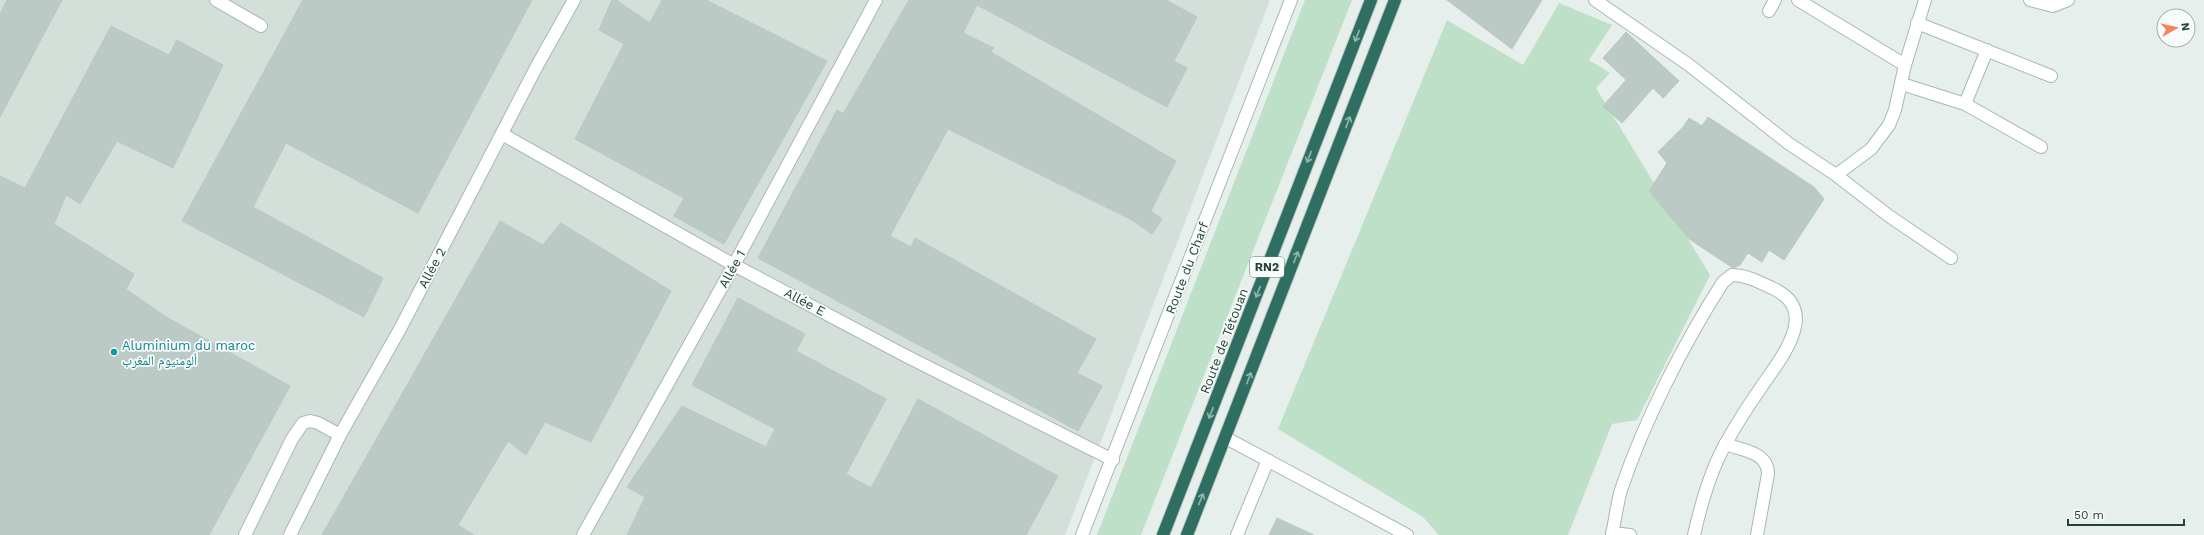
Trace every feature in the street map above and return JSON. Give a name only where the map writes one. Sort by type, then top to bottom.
[{"type":"highway","name":"Route de Tétouan","points":[[1163,535],[1371,0]]},
{"type":"highway","name":"RN2","points":[[1186,535],[1226,438],[1395,0]]},
{"type":"street","points":[[216,0],[261,26]]},
{"type":"street","name":"Allée 2","points":[[290,535],[340,435],[400,329],[574,0]]},
{"type":"street","name":"Allée 1","points":[[583,535],[734,265],[876,0]]},
{"type":"street","name":"Route du Charf","points":[[1082,535],[1113,460],[1291,0]]},
{"type":"street","points":[[1595,0],[1689,65],[1788,143],[1836,175],[1889,216],[1951,258]]},
{"type":"street","points":[[1769,10],[1776,0]]},
{"type":"street","points":[[1798,0],[1905,66]]},
{"type":"street","points":[[1836,175],[1860,159],[1880,138],[1889,125],[1902,84],[1905,66],[1917,23],[1925,0]]},
{"type":"street","points":[[2030,0],[2053,6],[2068,0]]},
{"type":"street","points":[[1917,23],[2051,76]]},
{"type":"street","points":[[1965,104],[1987,50]]},
{"type":"street","points":[[1902,84],[1965,104],[2041,147]]},
{"type":"street","name":"Allée E","points":[[502,134],[734,265],[906,356],[1113,460]]},
{"type":"street","points":[[1630,535],[1612,534],[1621,491],[1649,421],[1679,360],[1719,289],[1726,279],[1737,275],[1757,281],[1787,296],[1792,304],[1796,327],[1794,335],[1784,356],[1725,444],[1708,485],[1694,535]]},
{"type":"street","points":[[245,535],[292,439],[303,423],[310,421],[318,423],[340,435]]},
{"type":"street","points":[[1226,438],[1407,535]]},
{"type":"street","points":[[1725,444],[1760,456],[1768,465],[1768,474],[1757,535]]},
{"type":"street","points":[[1238,535],[1268,460]]},
{"type":"shaded area","points":[[0,0],[1270,0],[1065,535],[0,535]]},
{"type":"green space","points":[[1305,0],[1352,0],[1141,535],[1097,535]]},
{"type":"green space","points":[[1559,3],[1612,25],[1589,60],[1610,73],[1596,88],[1710,275],[1637,420],[1612,424],[1568,535],[1439,535],[1423,517],[1278,429],[1447,20],[1523,65]]},
{"type":"building","points":[[7,0],[62,0],[0,117],[0,14]]},
{"type":"building","points":[[303,0],[532,0],[418,213],[286,143],[253,207],[383,278],[364,317],[182,221]]},
{"type":"building","points":[[612,0],[616,0],[650,23],[662,0],[706,0],[827,61],[724,244],[674,216],[684,198],[575,139],[624,44],[599,30]]},
{"type":"building","points":[[909,0],[1166,0],[1197,17],[1174,61],[1187,68],[1167,107],[977,5],[963,33],[994,48],[991,52],[1176,161],[1151,211],[1162,219],[1152,234],[1132,220],[948,129],[890,236],[911,247],[915,238],[1096,339],[1077,373],[1102,386],[1078,431],[758,258],[837,110],[843,114]]},
{"type":"building","points":[[1447,0],[1542,0],[1512,49]]},
{"type":"building","name":"Aluminium du maroc ألومنيوم المغرب","points":[[111,26],[169,55],[177,40],[223,65],[173,168],[117,141],[80,204],[66,195],[54,224],[134,274],[126,289],[166,317],[290,386],[209,535],[0,535],[0,176],[25,188]]},
{"type":"building","points":[[1626,32],[1679,81],[1663,98],[1653,88],[1622,123],[1603,106],[1626,80],[1603,58]]},
{"type":"building","points":[[1708,117],[1814,187],[1824,199],[1784,260],[1769,250],[1762,262],[1748,253],[1740,265],[1733,268],[1689,239],[1649,191],[1667,163],[1658,152],[1683,127],[1689,118],[1702,126]]},
{"type":"building","points":[[500,221],[543,245],[561,223],[671,291],[591,442],[545,422],[526,455],[508,441],[458,525],[474,535],[322,535]]},
{"type":"building","points":[[738,298],[805,334],[796,351],[886,399],[846,474],[871,488],[918,399],[1058,476],[1026,535],[627,535],[645,497],[627,487],[682,406],[766,447],[775,429],[692,385]]},
{"type":"building","points":[[1277,518],[1314,535],[1269,535]]},
{"type":"place","name":"Aluminium du maroc ألومنيوم المغرب","points":[[114,352]]}]
